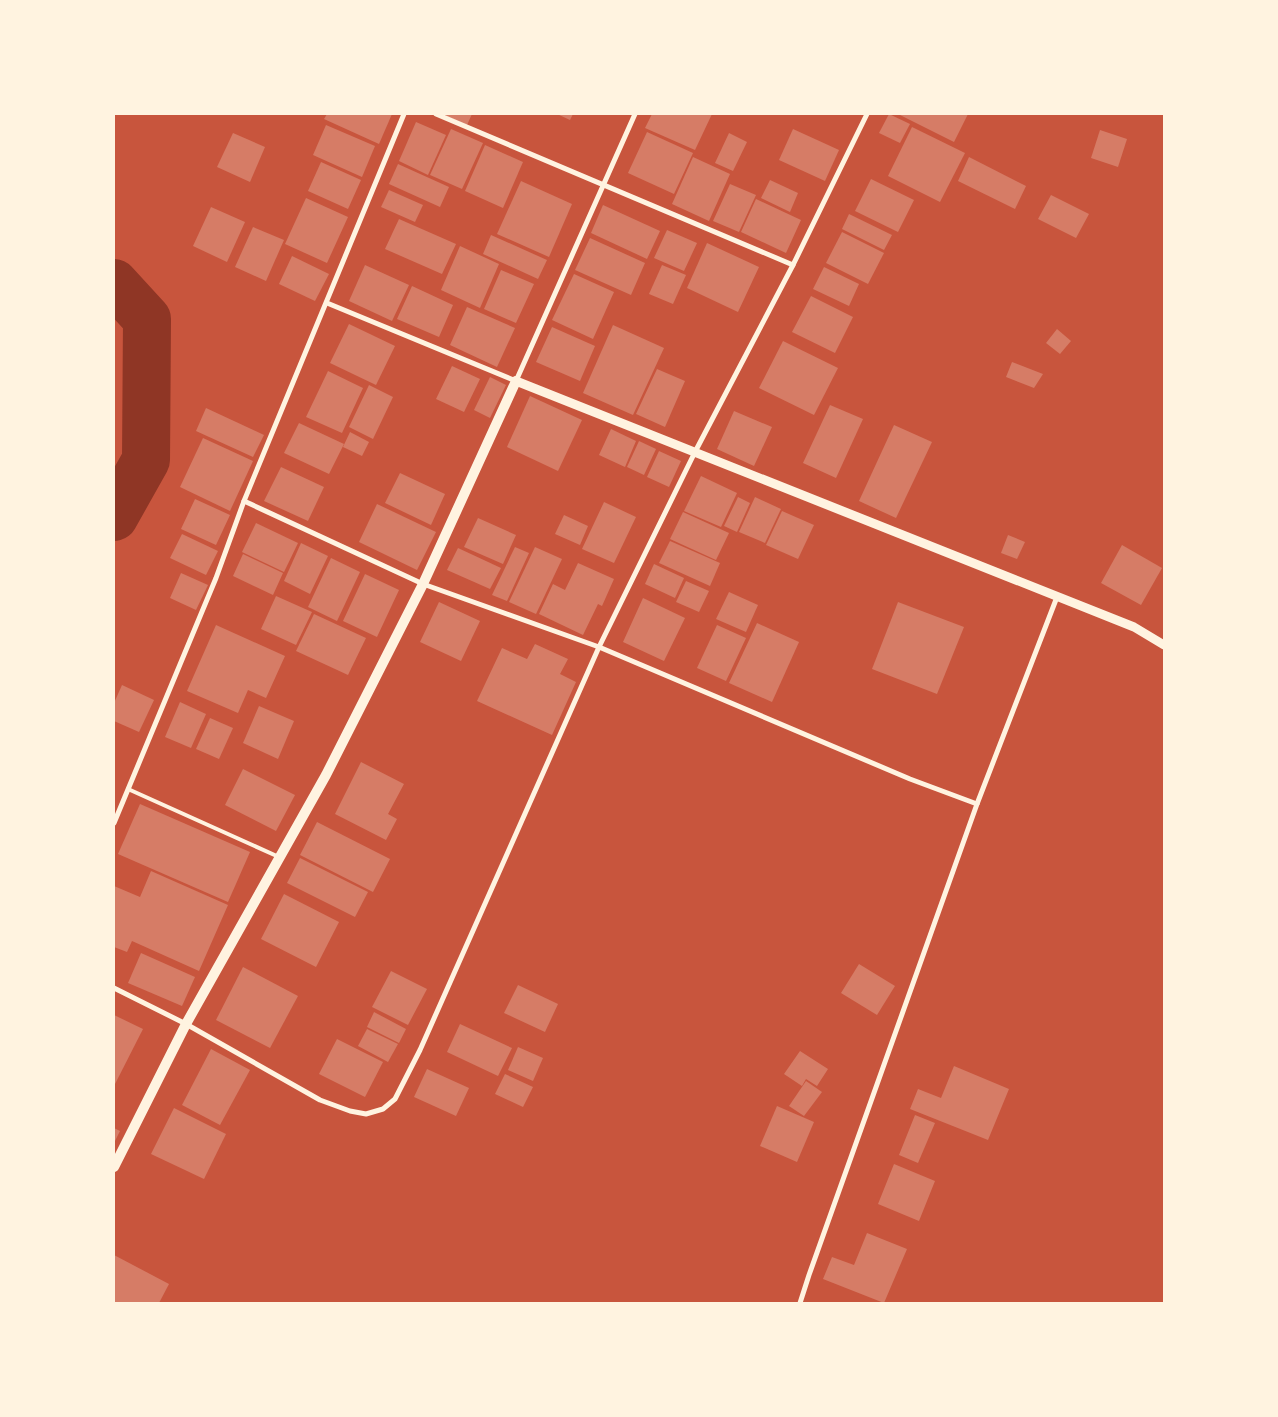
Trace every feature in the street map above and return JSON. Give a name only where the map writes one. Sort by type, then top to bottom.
[{"type":"main road","points":[[114,1167],[186,1024],[326,775],[423,584],[516,381]]},
{"type":"street","points":[[114,823],[216,578],[244,501],[404,114]]},
{"type":"street","points":[[436,114],[793,265]]},
{"type":"street","points":[[516,381],[635,114]]},
{"type":"street","points":[[114,988],[186,1024],[320,1100],[350,1111],[366,1114],[383,1109],[395,1099],[420,1050],[599,647],[695,452],[793,265],[867,114]]},
{"type":"street","points":[[327,303],[516,381],[1134,627],[1164,645]]},
{"type":"street","points":[[244,501],[423,584],[599,647],[901,775],[977,804]]},
{"type":"street","points":[[800,1303],[977,804],[1057,597]]},
{"type":"lane","points":[[128,789],[280,858]]},
{"type":"building","points":[[327,114],[392,114],[379,144],[324,119]]},
{"type":"building","points":[[441,114],[472,114],[467,125]]},
{"type":"building","points":[[557,114],[573,114],[570,120]]},
{"type":"building","points":[[652,114],[712,114],[695,150],[645,128]]},
{"type":"building","points":[[889,114],[910,124],[900,143],[879,133]]},
{"type":"building","points":[[898,114],[968,114],[954,142]]},
{"type":"building","points":[[416,122],[446,135],[428,175],[399,161]]},
{"type":"building","points":[[326,125],[375,146],[362,177],[313,155]]},
{"type":"building","points":[[912,127],[965,153],[940,202],[888,176]]},
{"type":"building","points":[[451,129],[483,143],[462,189],[430,175]]},
{"type":"building","points":[[793,129],[839,150],[825,181],[779,160]]},
{"type":"building","points":[[1100,130],[1127,139],[1118,167],[1091,158]]},
{"type":"building","points":[[647,132],[693,153],[674,194],[628,173]]},
{"type":"building","points":[[233,133],[265,147],[250,182],[217,167]]},
{"type":"building","points":[[729,133],[747,142],[733,171],[715,163]]},
{"type":"building","points":[[485,145],[523,162],[503,208],[465,191]]},
{"type":"building","points":[[693,157],[730,174],[709,221],[672,204]]},
{"type":"building","points":[[969,157],[1026,186],[1015,209],[958,181]]},
{"type":"building","points":[[321,162],[361,180],[348,209],[308,191]]},
{"type":"building","points":[[398,164],[449,187],[440,207],[389,184]]},
{"type":"building","points":[[871,179],[914,200],[898,232],[855,211]]},
{"type":"building","points":[[770,180],[798,193],[790,212],[761,198]]},
{"type":"building","points":[[521,181],[572,204],[549,257],[497,234]]},
{"type":"building","points":[[730,184],[756,195],[739,232],[713,221]]},
{"type":"building","points":[[389,190],[423,205],[415,222],[381,207]]},
{"type":"building","points":[[1051,195],[1089,214],[1076,238],[1038,219]]},
{"type":"building","points":[[306,198],[348,217],[327,263],[285,244]]},
{"type":"building","points":[[756,199],[801,220],[786,253],[741,232]]},
{"type":"building","points":[[603,205],[660,231],[647,259],[591,233]]},
{"type":"building","points":[[211,207],[245,222],[227,262],[193,246]]},
{"type":"building","points":[[849,214],[892,235],[884,250],[842,229]]},
{"type":"building","points":[[399,219],[456,244],[442,274],[385,249]]},
{"type":"building","points":[[253,227],[284,240],[266,281],[235,267]]},
{"type":"building","points":[[667,230],[697,243],[684,271],[654,258]]},
{"type":"building","points":[[842,232],[884,253],[868,284],[826,263]]},
{"type":"building","points":[[491,235],[547,260],[538,279],[483,254]]},
{"type":"building","points":[[590,238],[645,263],[631,295],[575,270]]},
{"type":"building","points":[[707,243],[759,267],[738,312],[687,288]]},
{"type":"building","points":[[460,246],[499,264],[480,308],[441,290]]},
{"type":"building","points":[[292,256],[329,274],[315,301],[279,284]]},
{"type":"building","points":[[365,265],[409,285],[392,321],[349,301]]},
{"type":"building","points":[[662,265],[686,275],[673,304],[649,294]]},
{"type":"building","points":[[824,267],[859,284],[849,306],[813,289]]},
{"type":"building","points":[[501,270],[534,284],[516,323],[484,309]]},
{"type":"building","points":[[574,274],[614,292],[593,339],[552,320]]},
{"type":"building","points":[[412,286],[453,305],[439,337],[397,319]]},
{"type":"building","points":[[811,296],[853,317],[835,353],[792,332]]},
{"type":"building","points":[[467,307],[515,328],[497,367],[450,345]]},
{"type":"building","points":[[349,324],[395,346],[376,385],[330,363]]},
{"type":"building","points":[[613,325],[664,348],[633,415],[583,393]]},
{"type":"building","points":[[552,327],[595,346],[580,381],[536,362]]},
{"type":"building","points":[[1057,329],[1071,341],[1060,354],[1046,343]]},
{"type":"building","points":[[783,341],[838,368],[814,415],[759,388]]},
{"type":"building","points":[[1012,362],[1043,374],[1034,388],[1006,377]]},
{"type":"building","points":[[452,366],[480,379],[464,412],[436,399]]},
{"type":"building","points":[[657,369],[685,381],[665,427],[636,414]]},
{"type":"building","points":[[328,371],[363,388],[342,433],[306,417]]},
{"type":"building","points":[[490,377],[506,385],[490,418],[474,410]]},
{"type":"building","points":[[369,385],[393,397],[373,439],[349,427]]},
{"type":"building","points":[[530,396],[582,420],[558,471],[507,447]]},
{"type":"building","points":[[830,405],[863,419],[836,478],[803,463]]},
{"type":"building","points":[[206,408],[264,435],[253,457],[196,431]]},
{"type":"building","points":[[734,411],[772,427],[754,466],[717,449]]},
{"type":"building","points":[[299,423],[344,444],[329,474],[284,453]]},
{"type":"building","points":[[894,425],[932,442],[896,518],[859,501]]},
{"type":"building","points":[[611,429],[636,441],[625,467],[599,455]]},
{"type":"building","points":[[350,432],[369,442],[362,456],[343,447]]},
{"type":"building","points":[[203,438],[253,461],[230,511],[180,487]]},
{"type":"building","points":[[639,441],[656,449],[644,475],[627,467]]},
{"type":"building","points":[[659,451],[681,461],[669,487],[647,477]]},
{"type":"building","points":[[281,467],[324,487],[308,521],[264,501]]},
{"type":"building","points":[[400,473],[445,494],[431,525],[385,503]]},
{"type":"building","points":[[701,476],[737,493],[721,527],[684,511]]},
{"type":"building","points":[[738,497],[750,503],[737,532],[724,526]]},
{"type":"building","points":[[755,497],[781,509],[765,543],[739,532]]},
{"type":"building","points":[[195,499],[230,515],[216,545],[181,529]]},
{"type":"building","points":[[604,502],[636,517],[614,563],[582,549]]},
{"type":"building","points":[[377,504],[436,532],[417,570],[359,542]]},
{"type":"building","points":[[782,511],[814,525],[798,559],[766,545]]},
{"type":"building","points":[[683,512],[729,533],[716,560],[670,539]]},
{"type":"building","points":[[564,515],[588,526],[580,545],[555,534]]},
{"type":"building","points":[[478,518],[516,535],[503,564],[464,547]]},
{"type":"building","points":[[256,523],[298,543],[284,572],[242,552]]},
{"type":"building","points":[[182,534],[218,551],[206,575],[170,558]]},
{"type":"building","points":[[1008,535],[1025,542],[1017,559],[1001,553]]},
{"type":"building","points":[[670,541],[720,563],[710,586],[659,563]]},
{"type":"building","points":[[301,543],[328,556],[310,594],[284,581]]},
{"type":"building","points":[[1122,545],[1162,568],[1141,605],[1101,583]]},
{"type":"building","points":[[515,547],[529,553],[507,601],[492,595]]},
{"type":"building","points":[[535,547],[562,559],[536,614],[509,602]]},
{"type":"building","points":[[458,548],[501,568],[490,589],[447,570]]},
{"type":"building","points":[[243,554],[283,573],[273,595],[233,576]]},
{"type":"building","points":[[331,558],[360,572],[337,621],[308,607]]},
{"type":"building","points":[[578,563],[614,579],[602,606],[598,604],[583,635],[539,614],[553,584],[565,590]]},
{"type":"building","points":[[654,564],[684,578],[675,598],[645,584]]},
{"type":"building","points":[[181,573],[208,585],[196,610],[170,598]]},
{"type":"building","points":[[365,574],[399,590],[377,637],[343,621]]},
{"type":"building","points":[[686,581],[709,591],[699,612],[676,602]]},
{"type":"building","points":[[729,592],[758,605],[746,632],[716,619]]},
{"type":"building","points":[[276,596],[312,612],[296,645],[261,629]]},
{"type":"building","points":[[643,598],[685,618],[664,661],[623,642]]},
{"type":"building","points":[[439,602],[480,621],[461,661],[420,642]]},
{"type":"building","points":[[898,602],[964,627],[937,694],[872,669]]},
{"type":"building","points":[[314,614],[366,638],[348,675],[296,651]]},
{"type":"building","points":[[757,623],[799,642],[772,702],[729,683]]},
{"type":"building","points":[[216,625],[285,656],[266,698],[248,690],[238,713],[187,691]]},
{"type":"building","points":[[717,625],[746,638],[726,681],[697,668]]},
{"type":"building","points":[[535,644],[568,659],[560,674],[576,682],[552,735],[477,701],[502,648],[527,659]]},
{"type":"building","points":[[122,685],[154,700],[139,732],[114,721],[114,703]]},
{"type":"building","points":[[180,702],[206,714],[191,748],[165,737]]},
{"type":"building","points":[[259,706],[294,721],[278,759],[243,743]]},
{"type":"building","points":[[210,718],[233,728],[219,759],[196,749]]},
{"type":"building","points":[[361,762],[404,784],[388,814],[397,819],[386,840],[335,814]]},
{"type":"building","points":[[243,769],[295,795],[276,831],[225,805]]},
{"type":"building","points":[[140,804],[250,852],[228,902],[118,854]]},
{"type":"building","points":[[317,822],[390,859],[373,892],[300,855]]},
{"type":"building","points":[[300,858],[368,892],[355,917],[287,883]]},
{"type":"building","points":[[151,871],[228,905],[199,971],[132,941],[127,952],[114,947],[114,886],[140,897]]},
{"type":"building","points":[[284,894],[339,922],[316,967],[261,939]]},
{"type":"building","points":[[141,953],[195,977],[182,1006],[128,983]]},
{"type":"building","points":[[859,964],[895,986],[877,1015],[841,993]]},
{"type":"building","points":[[243,967],[298,996],[270,1048],[216,1020]]},
{"type":"building","points":[[391,971],[427,989],[408,1025],[372,1007]]},
{"type":"building","points":[[518,985],[558,1004],[545,1032],[504,1013]]},
{"type":"building","points":[[374,1012],[406,1029],[399,1043],[367,1027]]},
{"type":"building","points":[[114,1015],[143,1029],[114,1086]]},
{"type":"building","points":[[460,1024],[512,1048],[498,1076],[447,1052]]},
{"type":"building","points":[[367,1029],[398,1044],[388,1062],[358,1046]]},
{"type":"building","points":[[337,1039],[383,1062],[365,1097],[319,1074]]},
{"type":"building","points":[[518,1047],[543,1058],[533,1081],[508,1070]]},
{"type":"building","points":[[211,1049],[250,1070],[220,1125],[182,1105]]},
{"type":"building","points":[[800,1051],[828,1069],[817,1086],[806,1079],[802,1086],[784,1074]]},
{"type":"building","points":[[954,1066],[1009,1089],[988,1140],[910,1109],[918,1089],[941,1098]]},
{"type":"building","points":[[427,1069],[469,1088],[456,1116],[414,1097]]},
{"type":"building","points":[[505,1074],[533,1087],[523,1107],[495,1094]]},
{"type":"building","points":[[806,1081],[822,1092],[804,1116],[789,1106]]},
{"type":"building","points":[[777,1106],[814,1122],[797,1162],[760,1146]]},
{"type":"building","points":[[174,1108],[226,1134],[204,1179],[151,1154]]},
{"type":"building","points":[[915,1115],[935,1123],[918,1163],[899,1155]]},
{"type":"building","points":[[114,1128],[120,1131],[114,1143]]},
{"type":"building","points":[[894,1164],[935,1181],[919,1221],[878,1204]]},
{"type":"building","points":[[867,1233],[907,1249],[884,1303],[823,1279],[832,1257],[854,1265]]},
{"type":"building","points":[[114,1255],[169,1284],[159,1303],[114,1303]]},
{"type":"waterway","points":[[114,283],[147,319],[146,460],[114,517]]}]
